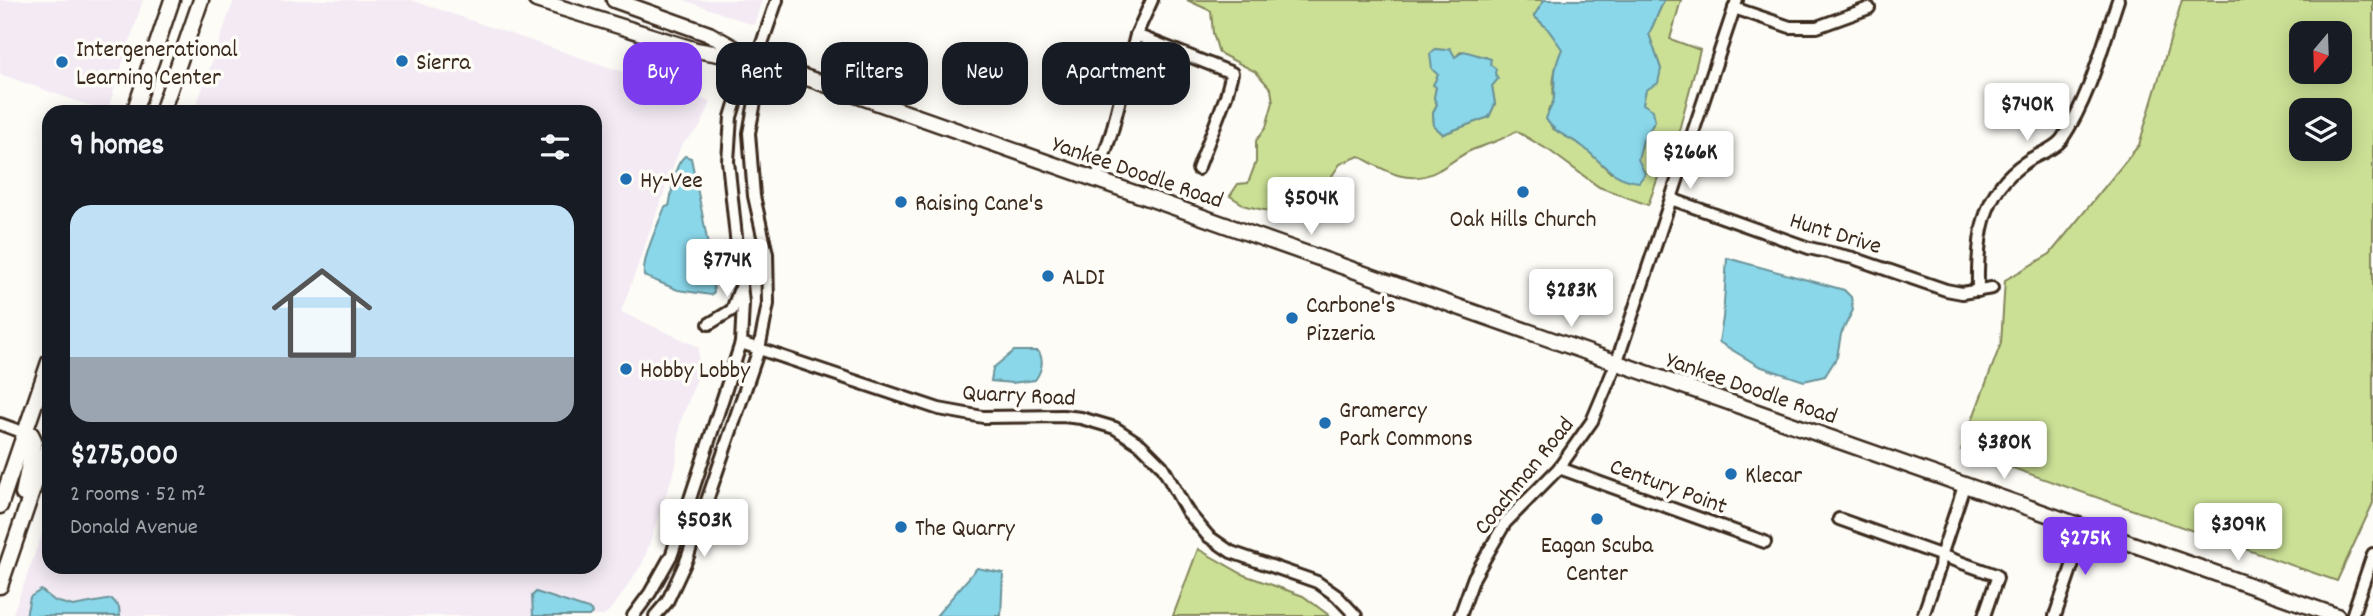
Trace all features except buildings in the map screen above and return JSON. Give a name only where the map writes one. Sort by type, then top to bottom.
[{"type":"main road","points":[[136,105],[172,0]]},
{"type":"main road","points":[[164,105],[201,0]]},
{"type":"main road","name":"Yankee Doodle Road","points":[[536,0],[696,50],[716,53]]},
{"type":"main road","name":"Yankee Doodle Road","points":[[614,0],[709,34],[723,42]]},
{"type":"main road","name":"Yankee Doodle Road","points":[[807,78],[2337,616]]},
{"type":"main road","points":[[0,506],[42,383]]},
{"type":"main road","points":[[20,526],[34,440],[31,434],[25,433]]},
{"type":"main road","points":[[0,586],[42,462]]},
{"type":"street","points":[[762,42],[777,0]]},
{"type":"street","points":[[1096,180],[1112,131],[1136,35],[1152,0]]},
{"type":"street","points":[[1978,291],[1977,250],[1985,215],[2001,184],[2024,163],[2059,143],[2080,110],[2118,0]]},
{"type":"street","points":[[1735,4],[1790,27],[1817,27],[1869,8]]},
{"type":"street","name":"Coachman Road","points":[[1460,616],[1474,577],[1505,523],[1559,468],[1592,421],[1616,364],[1735,4]]},
{"type":"street","points":[[1136,35],[1232,73],[1198,169]]},
{"type":"street","points":[[632,616],[650,593],[672,554],[741,343],[743,303],[729,161],[731,117],[735,105]]},
{"type":"street","points":[[655,616],[667,602],[687,559],[759,349],[768,304],[767,254],[754,196],[749,133],[754,105]]},
{"type":"street","name":"Hunt Drive","points":[[1671,199],[1809,248],[1853,258],[1946,290],[1962,293],[1992,288]]},
{"type":"street","points":[[709,324],[732,310],[741,281]]},
{"type":"street","name":"Quarry Road","points":[[741,343],[964,416],[1063,416],[1095,421],[1115,428],[1142,445],[1162,466],[1187,511],[1208,536],[1231,552],[1317,582],[1337,596],[1356,616]]},
{"type":"street","points":[[0,424],[25,433]]},
{"type":"street","name":"Century Point","points":[[1559,468],[1765,541]]},
{"type":"street","points":[[1923,616],[1964,486]]},
{"type":"street","points":[[1839,519],[1996,575],[1984,616]]},
{"type":"street","points":[[2055,616],[2085,528]]},
{"type":"street","points":[[2352,616],[2373,554]]},
{"type":"shaded area","points":[[0,0],[143,0],[109,105],[87,105],[0,74]]},
{"type":"shaded area","points":[[234,0],[411,0],[623,72],[623,105],[702,105],[702,99],[711,102],[700,127],[681,145],[621,312],[699,347],[697,378],[680,423],[676,465],[643,562],[619,599],[604,616],[12,616],[42,534],[42,574],[602,574],[602,105],[196,105]]},
{"type":"shaded area","points":[[684,0],[762,0],[754,25]]},
{"type":"green space","points":[[1187,0],[1544,0],[1534,16],[1563,49],[1554,74],[1554,101],[1548,110],[1552,128],[1584,147],[1611,173],[1638,160],[1643,140],[1655,121],[1642,104],[1645,90],[1661,69],[1649,34],[1664,0],[1681,0],[1670,39],[1700,50],[1675,146],[1659,175],[1648,205],[1599,187],[1550,151],[1516,131],[1468,152],[1439,170],[1418,177],[1388,172],[1359,156],[1340,164],[1327,183],[1301,186],[1290,197],[1282,217],[1273,212],[1246,206],[1230,196],[1238,184],[1248,183],[1256,162],[1256,141],[1266,127],[1273,102],[1271,89],[1256,72],[1219,53],[1213,33],[1211,11]],"holes":[[[1435,49],[1444,50],[1455,58],[1461,51],[1486,57],[1495,74],[1492,86],[1495,104],[1489,117],[1443,134],[1434,126],[1433,113],[1437,104],[1434,98],[1438,76]]]},
{"type":"green space","points":[[2182,0],[2373,0],[2373,503],[2337,581],[1961,450],[2001,343],[2005,280],[2050,254],[2139,145]]},
{"type":"green space","points":[[1198,549],[1244,575],[1303,596],[1330,616],[1173,616]]},
{"type":"water","points":[[1544,0],[1664,0],[1649,34],[1661,69],[1658,83],[1646,90],[1643,104],[1653,110],[1655,121],[1643,140],[1638,159],[1645,174],[1639,182],[1614,174],[1582,146],[1557,131],[1546,119],[1553,101],[1556,68],[1562,49],[1547,28],[1534,16]]},
{"type":"water","points":[[1450,48],[1455,57],[1464,51],[1491,59],[1490,64],[1496,69],[1498,79],[1492,86],[1495,104],[1489,117],[1443,134],[1434,126],[1433,113],[1437,104],[1434,98],[1436,87],[1433,85],[1438,75],[1432,69],[1430,54],[1435,49]]},
{"type":"water","points":[[685,156],[691,158],[704,225],[714,292],[711,295],[678,290],[644,276],[645,260],[651,241],[665,207],[669,206],[675,173]]},
{"type":"water","points":[[1727,258],[1844,290],[1851,297],[1853,310],[1841,334],[1837,357],[1825,376],[1804,381],[1759,366],[1719,342]]},
{"type":"water","points":[[1014,351],[1038,351],[1041,366],[1035,380],[1012,383],[991,381],[993,368]]},
{"type":"water","points":[[977,568],[1003,573],[1001,616],[936,616]]},
{"type":"water","points":[[41,590],[55,601],[73,606],[112,599],[119,607],[120,616],[26,616],[30,597]]},
{"type":"water","points":[[536,592],[591,610],[592,613],[589,616],[533,616],[532,596]]},
{"type":"place","name":"Sierra","points":[[402,61]]},
{"type":"place","name":"Intergenerational Learning Center","points":[[62,62]]},
{"type":"place","name":"Hy-Vee","points":[[626,179]]},
{"type":"place","name":"Oak Hills Church","points":[[1523,192]]},
{"type":"place","name":"Raising Cane's","points":[[901,202]]},
{"type":"place","name":"ALDI","points":[[1048,276]]},
{"type":"place","name":"Carbone's Pizzeria","points":[[1292,318]]},
{"type":"place","name":"Hobby Lobby","points":[[626,369]]},
{"type":"place","name":"Gramercy Park Commons","points":[[1325,423]]},
{"type":"place","name":"Klecar","points":[[1731,474]]},
{"type":"place","name":"Eagan Scuba Center","points":[[1597,519]]},
{"type":"place","name":"The Quarry","points":[[901,527]]}]
